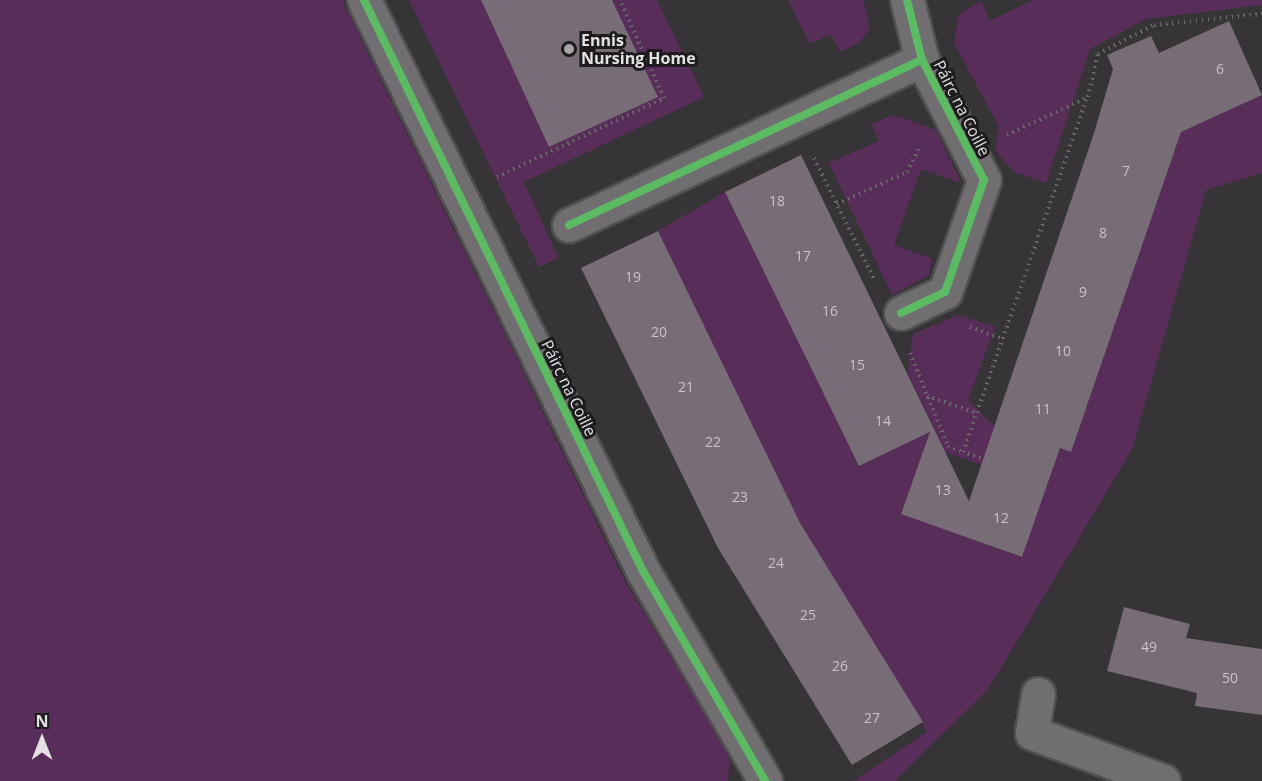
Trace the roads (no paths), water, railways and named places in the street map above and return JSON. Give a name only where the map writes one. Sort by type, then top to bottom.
[{"type":"street","name":"Páirc na Coille","points":[[364,0],[643,571],[765,781]]},
{"type":"street","name":"Páirc na Coille","points":[[904,329],[945,292],[984,180],[922,60],[907,0]]},
{"type":"street","name":"Páirc na Coille","points":[[569,225],[922,60]]},
{"type":"street","points":[[1038,694],[1032,733],[1163,781]]},
{"type":"place","name":"Ennis Nursing Home","points":[[569,49]]}]
